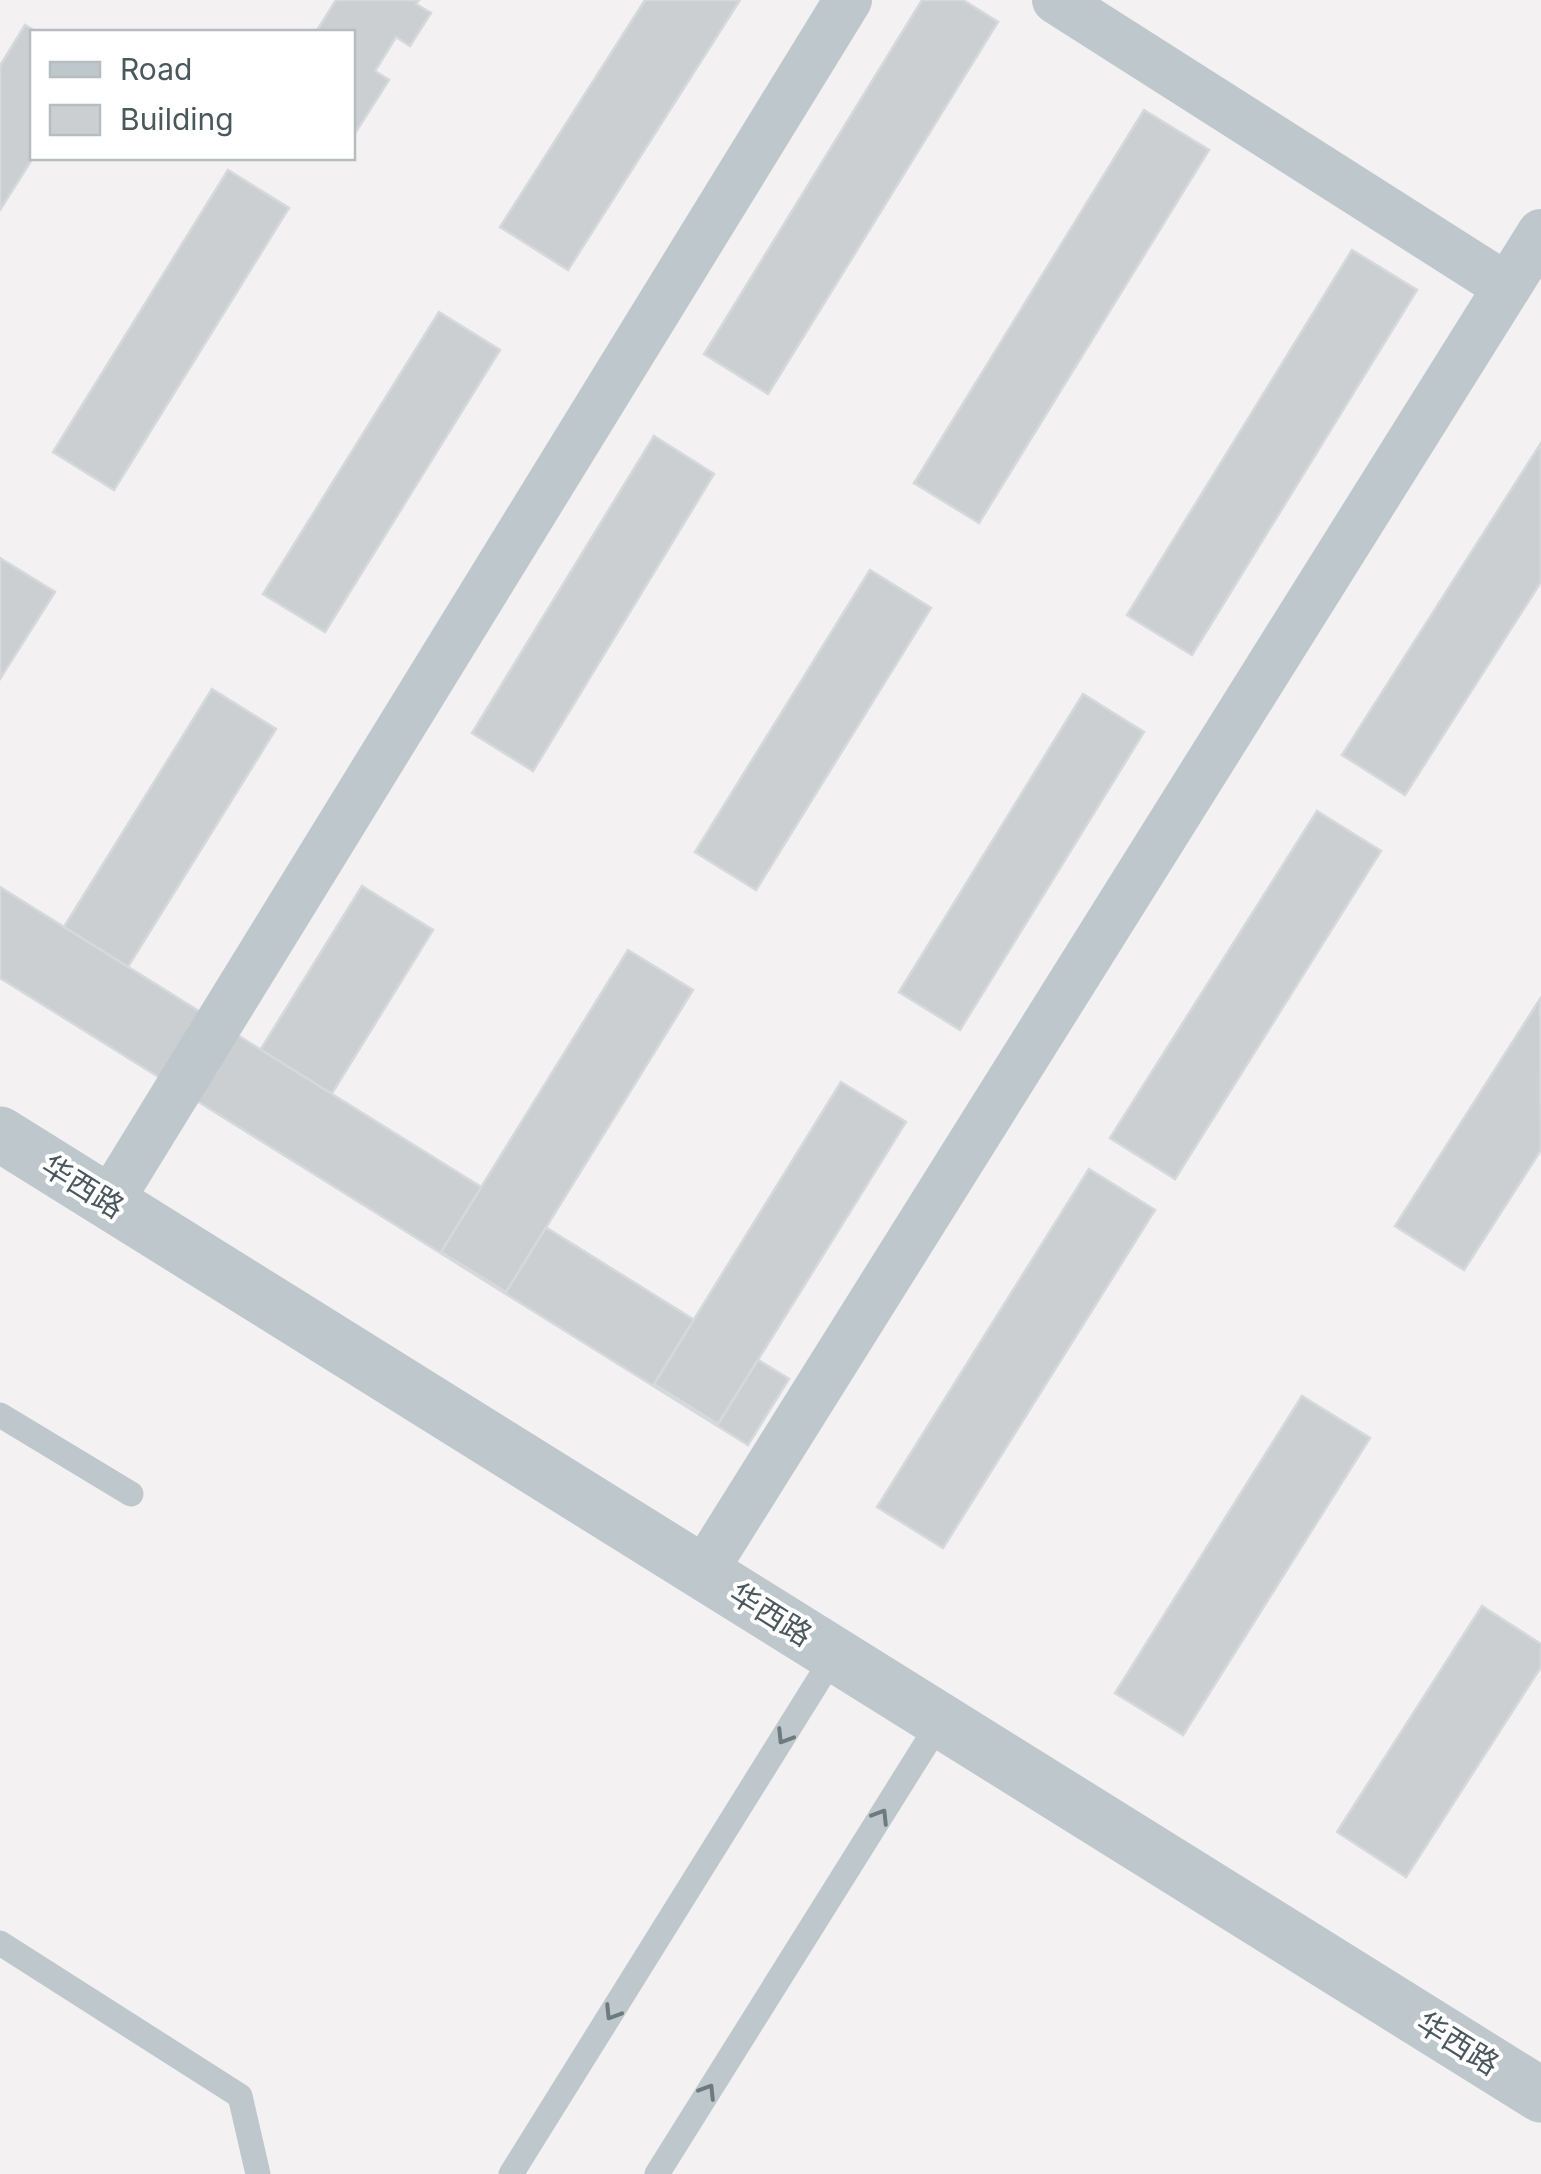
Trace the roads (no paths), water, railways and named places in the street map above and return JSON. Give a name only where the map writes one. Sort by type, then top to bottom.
[{"type":"street","points":[[110,1202],[848,0]]},
{"type":"street","points":[[1056,0],[1507,287]]},
{"type":"street","points":[[702,1572],[1541,233]]},
{"type":"street","name":"华西路","points":[[0,1134],[1541,2094]]},
{"type":"lane","points":[[0,1415],[131,1494]]},
{"type":"lane","points":[[511,2174],[835,1654]]},
{"type":"lane","points":[[656,2174],[941,1720]]},
{"type":"lane","points":[[0,1943],[240,2096],[258,2174]]}]
